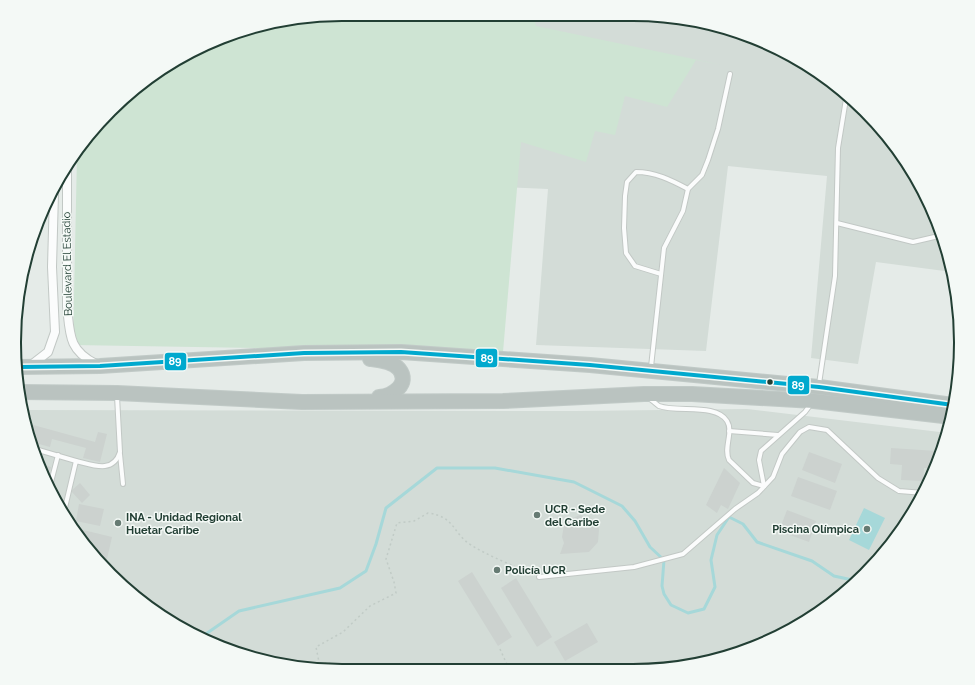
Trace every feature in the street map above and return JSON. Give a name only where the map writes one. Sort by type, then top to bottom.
[{"type":"highway","points":[[25,367],[100,366],[304,353],[401,352],[468,355],[590,365],[819,387],[948,404]]},
{"type":"highway","points":[[302,402],[385,396],[395,392],[402,382],[398,368],[383,360],[304,353]]},
{"type":"highway","points":[[25,392],[117,393],[302,402],[503,401],[644,394],[692,394],[814,400],[945,416]]},
{"type":"street","name":"Boulevard El Estadio","points":[[67,177],[67,306],[69,326],[74,346],[81,355],[100,366]]},
{"type":"street","name":"Boulevard El Estadio","points":[[25,367],[48,352],[55,332],[52,267],[54,200]]},
{"type":"lane","points":[[651,372],[664,248],[683,211],[688,189],[702,175],[708,160],[718,129],[730,74]]},
{"type":"lane","points":[[819,387],[835,276],[838,148],[845,102]]},
{"type":"lane","points":[[661,274],[636,266],[626,253],[624,228],[627,182],[636,172],[648,172],[667,178],[688,189]]},
{"type":"lane","points":[[837,223],[913,242],[936,237]]},
{"type":"lane","points":[[117,393],[123,484]]},
{"type":"lane","points":[[644,394],[658,405],[673,409],[710,411],[722,415],[728,422],[729,431],[727,456],[729,460],[753,483],[764,486]]},
{"type":"lane","points":[[764,486],[759,460],[761,451],[805,412],[814,400]]},
{"type":"lane","points":[[539,578],[634,566],[683,554],[711,529],[758,493],[773,477],[782,454],[800,432],[809,427],[827,430],[878,478],[899,491],[917,492]]},
{"type":"lane","points":[[729,431],[779,435]]},
{"type":"lane","points":[[39,450],[106,467],[113,464],[118,459],[120,452]]},
{"type":"lane","points":[[52,480],[58,455]]},
{"type":"lane","points":[[66,505],[76,460]]},
{"type":"path","points":[[319,663],[316,647],[343,632],[370,606],[396,593],[386,559],[397,523],[414,521],[428,513],[438,514],[450,521],[470,545],[539,578]]},
{"type":"path","points":[[500,649],[507,664]]},
{"type":"shaded area","points":[[342,21],[632,21],[674,24],[716,32],[756,45],[775,54],[811,75],[828,87],[860,115],[888,147],[900,164],[921,200],[937,239],[946,271],[876,262],[858,364],[811,358],[827,176],[728,166],[706,351],[536,345],[548,189],[190,173],[253,34],[280,27]]},
{"type":"shaded area","name":"UCR - Sede del Caribe","points":[[747,409],[941,432],[930,466],[911,503],[888,538],[860,570],[828,598],[811,610],[756,640],[695,658],[654,663],[342,664],[280,658],[239,647],[200,631],[164,610],[147,598],[115,570],[87,538],[75,521],[45,466],[28,410],[576,411]]},
{"type":"green space","points":[[535,21],[536,26],[722,65],[696,60],[667,107],[625,96],[615,135],[595,131],[586,162],[521,142],[503,352],[73,345],[77,161],[87,147],[115,115],[147,87],[182,64],[219,45],[280,27],[321,22]]},
{"type":"water","name":"Piscina Olímpica","points":[[864,508],[885,518],[869,550],[849,540]]},
{"type":"building","points":[[32,425],[95,442],[98,432],[107,434],[100,462],[83,458],[86,448],[52,439],[50,447],[37,443]]},
{"type":"building","points":[[891,448],[935,451],[929,468],[924,468],[923,481],[901,480],[902,465],[890,464]]},
{"type":"building","points":[[809,452],[842,464],[835,483],[802,470]]},
{"type":"building","points":[[45,465],[51,467],[50,471],[47,470]]},
{"type":"building","points":[[724,468],[740,483],[728,509],[721,505],[717,513],[706,505]]},
{"type":"building","points":[[798,477],[837,491],[830,510],[791,496]]},
{"type":"building","points":[[80,483],[90,495],[82,503],[71,491]]},
{"type":"building","points":[[79,504],[104,509],[100,526],[76,521]]},
{"type":"building","points":[[787,510],[816,521],[809,542],[779,531]]},
{"type":"building","points":[[580,515],[591,518],[596,523],[599,529],[598,542],[589,552],[560,554],[564,543],[562,537],[564,525],[568,520]]},
{"type":"building","points":[[81,529],[112,537],[107,559],[105,559]]},
{"type":"building","points":[[472,572],[512,637],[498,646],[458,581]]},
{"type":"building","points":[[516,578],[552,637],[537,647],[501,588]]},
{"type":"building","points":[[587,623],[598,642],[565,661],[554,642]]},
{"type":"waterway","points":[[206,634],[239,611],[340,588],[366,571],[376,544],[386,508],[437,468],[495,468],[574,482],[622,506],[635,521],[650,547],[664,560],[662,586],[664,594],[671,605],[688,613],[704,609],[715,587],[711,560],[717,535],[729,517],[743,524],[757,542],[812,561],[834,576],[849,579]]},
{"type":"transit line","name":"89","points":[[22,367],[100,366],[304,353],[401,352],[590,365],[819,387],[948,404]]},
{"type":"place","name":"UCR - Sede del Caribe","points":[[537,515]]},
{"type":"place","name":"INA - Unidad Regional Huetar Caribe","points":[[118,523]]},
{"type":"place","name":"Piscina Olímpica","points":[[867,529]]},
{"type":"place","name":"Policía UCR","points":[[497,570]]}]
